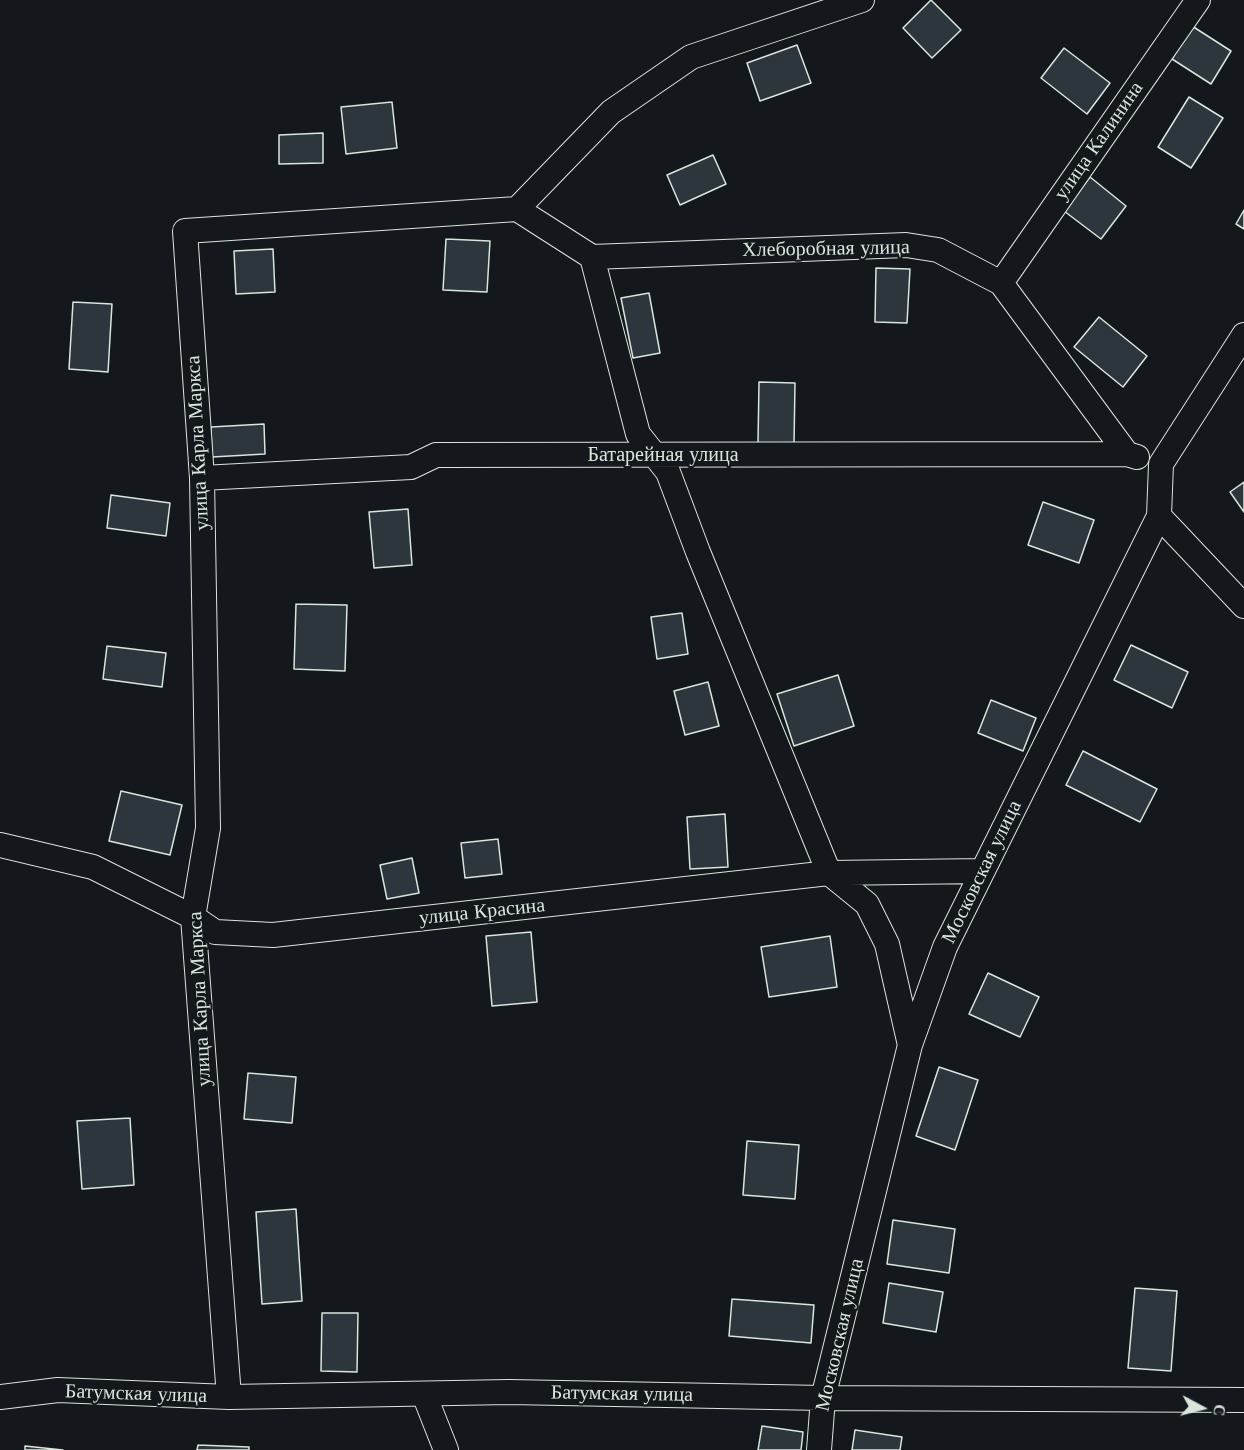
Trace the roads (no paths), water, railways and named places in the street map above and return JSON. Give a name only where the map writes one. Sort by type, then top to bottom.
[{"type":"street","points":[[862,0],[691,57],[610,112],[517,209],[592,257],[638,434],[668,472],[698,552],[829,873],[867,904],[887,944],[910,1045]]},
{"type":"street","name":"улица Калинина","points":[[1000,283],[1198,0]]},
{"type":"street","name":"улица Карла Маркса","points":[[229,1397],[193,917],[208,828],[202,478],[185,231],[517,209]]},
{"type":"street","name":"Хлеборобная улица","points":[[592,257],[906,245],[938,250],[1000,283],[1127,454]]},
{"type":"street","points":[[1127,454],[1161,464],[1244,335]]},
{"type":"street","name":"Батарейная улица","points":[[202,478],[411,467],[436,455],[1127,454]]},
{"type":"street","name":"Московская улица","points":[[819,1450],[822,1398],[910,1045],[945,947],[1159,516],[1161,464]]},
{"type":"street","points":[[1159,516],[1244,606]]},
{"type":"street","name":"улица Красина","points":[[0,845],[93,867],[193,917],[215,932],[273,935],[829,873],[982,871]]},
{"type":"street","name":"Батумская улица","points":[[0,1397],[58,1390],[229,1397],[509,1392],[822,1398],[1244,1400]]},
{"type":"street","points":[[424,1394],[446,1450]]}]
